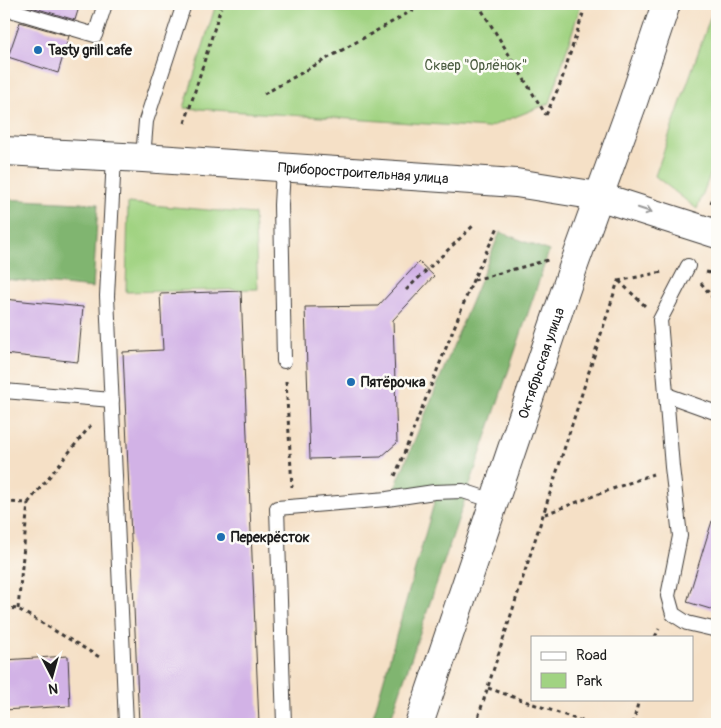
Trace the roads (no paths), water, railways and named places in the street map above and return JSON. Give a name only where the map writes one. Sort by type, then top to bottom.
[{"type":"main road","name":"Октябрьская улица","points":[[419,724],[598,196],[632,105],[666,4]]},
{"type":"main road","name":"Приборостроительная улица","points":[[4,151],[143,158],[516,184],[598,196],[717,234]]},
{"type":"lane","points":[[4,8],[95,35],[105,4]]},
{"type":"lane","points":[[143,158],[146,121],[184,4]]},
{"type":"lane","points":[[114,157],[107,296],[126,724]]},
{"type":"lane","points":[[283,169],[281,204],[284,361]]},
{"type":"lane","points":[[688,266],[660,320],[672,467],[680,536],[668,596],[673,614],[687,623],[717,630]]},
{"type":"lane","points":[[4,391],[112,400]]},
{"type":"lane","points":[[667,395],[717,413]]},
{"type":"lane","points":[[284,724],[277,508],[434,492],[463,492],[494,502]]},
{"type":"place","name":"Tasty grill cafe","points":[[38,50]]},
{"type":"place","name":"Пятёрочка","points":[[351,382]]},
{"type":"place","name":"Перекрёсток","points":[[221,537]]},
{"type":"park label","name":"Сквер \"Орлёнок\"","points":[[476,65]]}]
